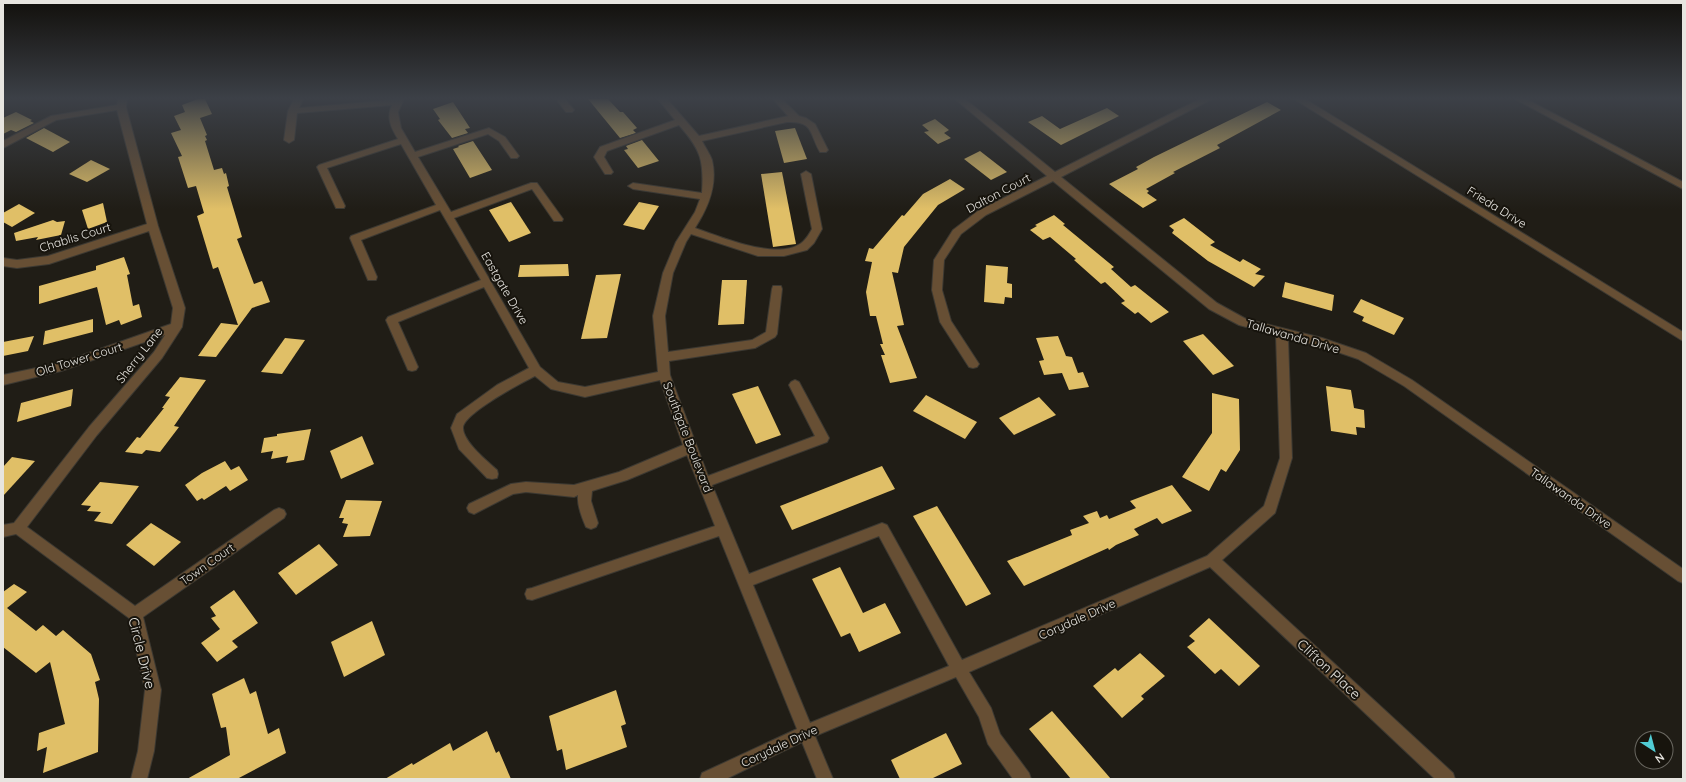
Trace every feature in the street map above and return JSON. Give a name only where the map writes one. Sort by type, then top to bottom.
[{"type":"street","points":[[3,145],[21,135]]},
{"type":"street","name":"Sherry Lane","points":[[18,528],[93,431],[158,355],[176,327],[179,308],[152,226],[130,135]]},
{"type":"street","points":[[289,140],[290,135]]},
{"type":"street","name":"Eastgate Drive","points":[[400,135],[487,282],[536,370],[555,386],[585,392],[664,375]]},
{"type":"street","points":[[412,156],[475,135]]},
{"type":"street","points":[[496,135],[502,139],[514,156]]},
{"type":"street","points":[[608,172],[598,157],[603,149],[641,135]]},
{"type":"street","name":"Southgate Boulevard","points":[[693,135],[707,160],[708,175],[705,196],[700,212],[681,242],[668,273],[659,316],[664,375],[690,448],[825,779]]},
{"type":"street","points":[[697,140],[717,135]]},
{"type":"street","points":[[817,135],[823,150]]},
{"type":"street","name":"Tallawanda Drive","points":[[1004,135],[1213,306],[1243,322],[1322,342],[1362,356],[1408,383],[1683,577]]},
{"type":"street","name":"Dalton Court","points":[[973,364],[946,322],[937,290],[939,260],[957,232],[982,213],[1136,135]]},
{"type":"street","name":"Frieda Drive","points":[[1357,135],[1683,337]]},
{"type":"street","points":[[1588,135],[1683,186]]},
{"type":"street","points":[[340,206],[322,167],[403,140]]},
{"type":"street","points":[[689,230],[758,252],[784,252],[803,247],[810,241],[817,229],[806,174]]},
{"type":"street","points":[[448,217],[534,185],[558,219]]},
{"type":"street","points":[[633,186],[705,196]]},
{"type":"street","points":[[372,277],[355,238],[442,206]]},
{"type":"street","name":"Chablis Court","points":[[3,262],[17,264],[49,260],[152,226]]},
{"type":"street","points":[[412,367],[392,320],[487,282]]},
{"type":"street","points":[[663,357],[755,344],[771,334],[777,289]]},
{"type":"street","name":"Old Tower Court","points":[[3,380],[61,367],[176,327]]},
{"type":"street","name":"Corydale Drive","points":[[708,779],[807,732],[959,669],[1212,560],[1270,509],[1286,458],[1282,333]]},
{"type":"street","points":[[492,474],[463,445],[457,428],[461,417],[501,388],[536,370]]},
{"type":"street","points":[[704,483],[823,438],[795,385]]},
{"type":"street","points":[[474,508],[511,489],[526,487],[574,491],[586,488],[622,476],[690,448]]},
{"type":"street","points":[[586,488],[584,501],[591,523]]},
{"type":"street","name":"Town Court","points":[[135,614],[279,514]]},
{"type":"street","points":[[3,530],[18,528]]},
{"type":"street","name":"Circle Drive","points":[[18,528],[135,614],[153,690],[146,751],[139,779]]},
{"type":"street","points":[[532,594],[723,529]]},
{"type":"street","points":[[745,582],[882,529],[959,669],[986,713],[994,738],[1023,779]]},
{"type":"street","name":"Clifton Place","points":[[1212,560],[1447,779]]},
{"type":"building","points":[[31,135],[58,135],[70,142],[53,152],[26,138]]},
{"type":"building","points":[[172,135],[206,135],[207,140],[205,141],[214,170],[222,168],[224,174],[226,173],[229,186],[227,187],[242,237],[237,239],[254,284],[262,281],[270,302],[252,308],[216,357],[198,356],[221,323],[238,325],[218,267],[213,269],[197,216],[204,213],[196,186],[188,188],[178,157],[182,156]]},
{"type":"building","points":[[450,135],[460,135],[452,138]]},
{"type":"building","points":[[618,135],[628,135],[620,138]]},
{"type":"building","points":[[776,135],[798,135],[807,159],[784,163]]},
{"type":"building","points":[[928,135],[947,135],[951,138],[938,144]]},
{"type":"building","points":[[1047,135],[1080,135],[1061,145]]},
{"type":"building","points":[[1198,135],[1234,135],[1217,145],[1220,148],[1173,172],[1175,173],[1146,189],[1149,191],[1147,193],[1157,200],[1143,208],[1109,184],[1138,169],[1136,167]]},
{"type":"building","points":[[642,140],[659,161],[638,168],[624,150],[628,149],[626,146]]},
{"type":"building","points":[[473,141],[492,170],[470,178],[453,149]]},
{"type":"building","points":[[980,151],[1007,172],[991,180],[964,159]]},
{"type":"building","points":[[91,160],[110,169],[87,182],[69,174]]},
{"type":"building","points":[[782,172],[796,244],[773,247],[761,174]]},
{"type":"building","points":[[950,179],[965,189],[938,205],[904,247],[898,273],[892,272],[904,325],[897,326],[917,378],[890,383],[881,355],[885,355],[880,344],[883,344],[876,316],[870,316],[866,292],[872,262],[865,261],[869,248],[873,249],[902,215],[904,216],[923,194]]},
{"type":"building","points":[[511,202],[531,233],[509,242],[489,210]]},
{"type":"building","points":[[639,202],[659,206],[644,230],[623,225]]},
{"type":"building","points":[[103,203],[107,222],[88,229],[82,210]]},
{"type":"building","points":[[19,204],[35,213],[12,227],[3,222],[3,213]]},
{"type":"building","points":[[1054,215],[1065,224],[1063,225],[1114,267],[1111,269],[1131,287],[1135,285],[1169,312],[1151,323],[1138,312],[1135,314],[1121,303],[1125,301],[1105,282],[1101,284],[1074,260],[1076,259],[1050,237],[1043,240],[1030,230],[1037,226],[1035,225]]},
{"type":"building","points":[[1184,218],[1215,242],[1210,245],[1240,262],[1243,259],[1261,269],[1255,274],[1265,276],[1254,287],[1208,261],[1172,233],[1174,230],[1169,226]]},
{"type":"building","points":[[53,220],[57,222],[65,221],[61,235],[36,240],[38,237],[16,241],[14,233]]},
{"type":"building","points":[[124,257],[130,274],[127,275],[133,306],[139,304],[142,317],[121,325],[119,320],[106,325],[97,287],[39,304],[39,286],[96,270],[96,266]]},
{"type":"building","points":[[568,264],[569,276],[518,277],[520,265]]},
{"type":"building","points":[[986,265],[1008,267],[1007,283],[1012,284],[1012,298],[1005,297],[1004,304],[984,302]]},
{"type":"building","points":[[621,274],[607,338],[581,339],[596,275]]},
{"type":"building","points":[[722,280],[747,280],[744,324],[718,325]]},
{"type":"building","points":[[1285,282],[1334,295],[1332,311],[1282,297]]},
{"type":"building","points":[[1361,299],[1404,318],[1394,335],[1362,321],[1364,317],[1353,312]]},
{"type":"building","points":[[93,319],[93,332],[43,345],[45,331]]},
{"type":"building","points":[[1203,334],[1234,366],[1213,375],[1183,341]]},
{"type":"building","points":[[34,336],[28,351],[3,356],[3,342]]},
{"type":"building","points":[[1058,336],[1066,356],[1072,357],[1078,373],[1083,372],[1089,387],[1069,390],[1062,373],[1044,375],[1039,361],[1044,360],[1036,338]]},
{"type":"building","points":[[285,338],[305,340],[282,374],[261,372]]},
{"type":"building","points":[[180,377],[206,380],[174,426],[179,427],[160,452],[146,450],[142,454],[125,452],[137,437],[140,438],[164,408],[162,408],[170,397],[165,396]]},
{"type":"building","points":[[758,386],[781,435],[756,444],[732,394]]},
{"type":"building","points":[[1326,386],[1351,390],[1354,408],[1364,410],[1365,428],[1356,427],[1357,435],[1331,431]]},
{"type":"building","points":[[73,389],[71,406],[17,422],[21,403]]},
{"type":"building","points":[[1212,393],[1239,399],[1240,450],[1226,472],[1221,469],[1209,491],[1182,477],[1212,433]]},
{"type":"building","points":[[926,395],[977,422],[965,439],[913,411]]},
{"type":"building","points":[[1039,397],[1056,415],[1014,435],[999,418]]},
{"type":"building","points":[[311,429],[304,460],[286,463],[288,456],[271,459],[273,451],[261,453],[264,438],[277,436],[277,434]]},
{"type":"building","points":[[362,436],[374,464],[341,479],[330,451]]},
{"type":"building","points":[[12,457],[35,461],[3,496],[3,467]]},
{"type":"building","points":[[225,461],[231,470],[239,466],[248,480],[230,491],[226,486],[204,500],[202,498],[197,501],[185,485],[202,473]]},
{"type":"building","points":[[882,466],[895,489],[792,530],[780,506]]},
{"type":"building","points":[[100,482],[139,486],[112,524],[94,521],[101,512],[87,511],[91,506],[81,505]]},
{"type":"building","points":[[1172,485],[1192,511],[1162,524],[1157,518],[1134,529],[1139,535],[1116,545],[1109,550],[1108,548],[1024,586],[1007,561],[1072,535],[1070,530],[1089,523],[1083,516],[1097,511],[1100,518],[1107,515],[1109,519],[1136,508],[1130,501]]},
{"type":"building","points":[[346,500],[382,501],[370,536],[343,537],[348,524],[342,523],[344,518],[339,518]]},
{"type":"building","points":[[937,506],[991,594],[966,606],[913,516]]},
{"type":"building","points":[[151,523],[181,542],[154,566],[126,545]]},
{"type":"building","points":[[319,544],[338,565],[296,595],[278,573]]},
{"type":"building","points":[[840,567],[863,613],[885,603],[901,633],[859,652],[850,633],[841,637],[812,579]]},
{"type":"building","points":[[14,584],[27,592],[7,608],[36,631],[43,625],[56,636],[63,630],[91,654],[100,680],[95,682],[99,699],[98,752],[43,773],[47,747],[37,751],[39,733],[65,724],[50,662],[36,673],[3,647],[3,592]]},
{"type":"building","points":[[234,590],[258,623],[232,641],[238,647],[217,662],[201,643],[220,629],[211,618],[216,616],[210,607]]},
{"type":"building","points":[[1209,618],[1260,666],[1239,686],[1221,669],[1215,674],[1187,647],[1195,641],[1189,636]]},
{"type":"building","points":[[372,621],[385,655],[344,677],[331,642]]},
{"type":"building","points":[[1140,653],[1165,676],[1141,696],[1144,699],[1122,718],[1093,686],[1115,668],[1118,671]]},
{"type":"building","points":[[244,678],[250,694],[256,691],[268,734],[279,728],[286,753],[237,779],[187,779],[230,755],[226,727],[221,728],[212,694]]},
{"type":"building","points":[[616,690],[626,724],[621,726],[627,747],[566,770],[562,749],[557,751],[549,716]]},
{"type":"building","points":[[1052,711],[1111,779],[1071,779],[1029,729]]},
{"type":"building","points":[[487,731],[496,753],[499,751],[511,779],[385,779],[412,763],[413,765],[450,743],[453,751]]},
{"type":"building","points":[[946,733],[962,764],[931,779],[900,779],[891,760]]}]
